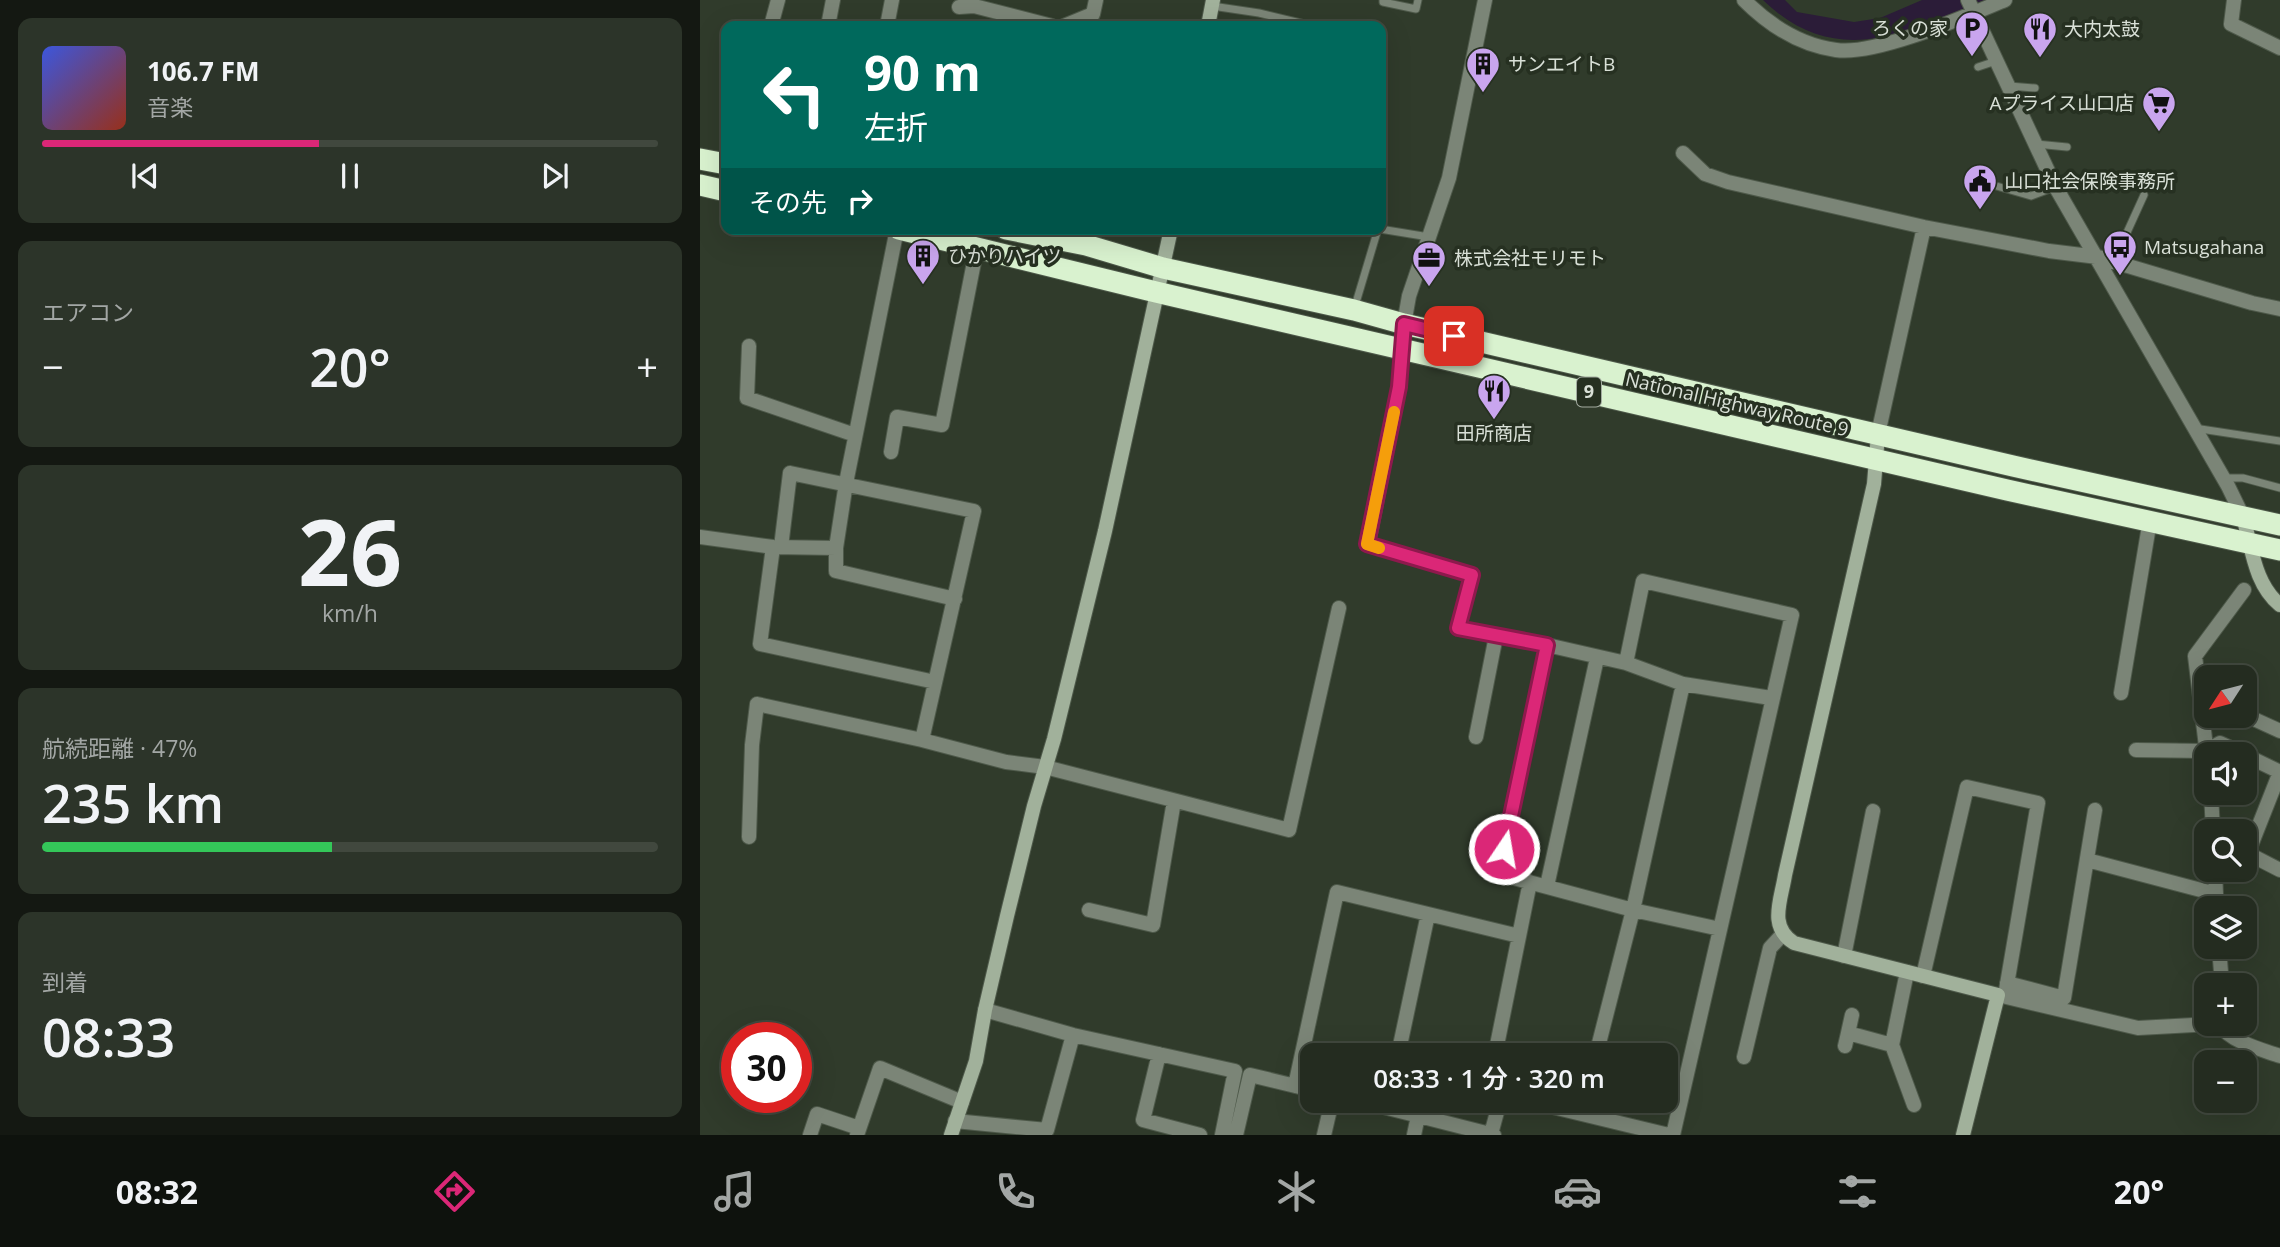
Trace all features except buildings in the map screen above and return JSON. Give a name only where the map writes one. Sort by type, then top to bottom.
[{"type":"highway","points":[[700,159],[721,163]]},
{"type":"highway","points":[[700,185],[721,190]]},
{"type":"highway","name":"National Highway Route 9","points":[[924,235],[1157,292],[2007,490],[2280,550]]},
{"type":"highway","name":"National Highway Route 9","points":[[1045,235],[1086,241],[1163,268],[2280,525]]},
{"type":"street","points":[[772,21],[778,0]]},
{"type":"street","points":[[829,21],[833,0]]},
{"type":"street","points":[[888,21],[892,0]]},
{"type":"street","points":[[1076,21],[1093,14],[1096,0]]},
{"type":"street","points":[[1485,0],[1449,178],[1409,296],[1399,387],[1367,544],[1472,575],[1458,628],[1626,663],[1683,684],[1771,698]]},
{"type":"street","points":[[1744,0],[1759,15],[1784,32],[1806,42],[1836,50],[1858,50],[1884,44],[1971,6],[2005,0]]},
{"type":"street","points":[[2234,0],[2231,24],[2280,48]]},
{"type":"street","points":[[1209,21],[1212,3]]},
{"type":"street","points":[[969,4],[1033,21]]},
{"type":"street","points":[[1971,6],[2055,186],[2224,478],[2243,517],[2263,587],[2270,598],[2280,605]]},
{"type":"street","points":[[1683,153],[1705,174],[1728,183],[1923,227],[2049,251],[2098,257],[2280,309]]},
{"type":"street","points":[[1923,227],[1878,434],[1874,484],[1785,875],[1778,925],[1783,935],[1794,943],[1907,972],[2003,991],[2138,1028],[2194,1025]]},
{"type":"street","points":[[897,235],[846,483],[836,548],[836,571],[955,599]]},
{"type":"street","points":[[1073,1035],[1047,1130],[953,1128],[976,1061],[985,1010],[1105,531],[1170,235]]},
{"type":"street","points":[[891,452],[897,417],[942,425],[977,247]]},
{"type":"street","points":[[749,346],[747,398],[855,435]]},
{"type":"street","points":[[922,740],[974,511],[790,473],[760,644],[935,682]]},
{"type":"street","points":[[2121,693],[2150,520]]},
{"type":"street","points":[[700,537],[777,547],[836,548]]},
{"type":"street","points":[[1602,1113],[1671,1135],[1792,615],[1643,581],[1626,663]]},
{"type":"street","points":[[2197,665],[2195,656],[2244,590]]},
{"type":"street","points":[[749,837],[751,745],[757,704],[922,740],[1006,762],[1045,767],[1289,830],[1339,608]]},
{"type":"street","points":[[1476,737],[1496,636]]},
{"type":"street","points":[[1547,645],[1499,874],[1633,910],[1720,929]]},
{"type":"street","points":[[1547,886],[1598,658]]},
{"type":"street","points":[[1599,1043],[1633,910],[1683,684]]},
{"type":"street","points":[[2258,721],[2280,731]]},
{"type":"street","points":[[2137,750],[2194,752]]},
{"type":"street","points":[[2257,761],[2280,772],[2257,827]]},
{"type":"street","points":[[1923,975],[1967,787],[2038,803],[2003,991],[1963,1135]]},
{"type":"street","points":[[1089,910],[1153,925],[1174,801]]},
{"type":"street","points":[[2003,991],[2064,998],[2095,810]]},
{"type":"street","points":[[1844,956],[1873,811]]},
{"type":"street","points":[[2257,858],[2280,870]]},
{"type":"street","points":[[2087,860],[2200,896]]},
{"type":"street","points":[[1497,1043],[1530,882]]},
{"type":"street","points":[[1295,1086],[1337,892],[1519,936]]},
{"type":"street","points":[[1401,1043],[1428,914]]},
{"type":"street","points":[[1744,1057],[1770,948],[1783,935]]},
{"type":"street","points":[[1907,972],[1892,1045],[1914,1105]]},
{"type":"street","points":[[985,1010],[1073,1035],[1235,1071],[1222,1135]]},
{"type":"street","points":[[1852,1015],[1846,1039],[1892,1045]]},
{"type":"street","points":[[2233,1036],[2280,1056]]},
{"type":"street","points":[[1159,1054],[1143,1121],[1200,1135]]},
{"type":"street","points":[[810,1135],[817,1114],[858,1132],[880,1068],[962,1102]]},
{"type":"street","points":[[1236,1135],[1250,1075],[1300,1087]]},
{"type":"street","points":[[1324,1135],[1329,1113]]},
{"type":"street","points":[[1410,1113],[1493,1135],[1498,1113]]},
{"type":"street","points":[[1414,1135],[1418,1116]]},
{"type":"lane","points":[[1383,0],[1416,9],[1418,0]]},
{"type":"lane","points":[[1212,3],[1292,21]]},
{"type":"lane","points":[[1978,67],[1996,61]]},
{"type":"lane","points":[[2008,86],[2035,88]]},
{"type":"lane","points":[[2035,144],[2067,147]]},
{"type":"lane","points":[[1986,183],[2031,196],[2055,186]]},
{"type":"lane","points":[[2114,262],[2144,195]]},
{"type":"lane","points":[[1386,230],[1429,237]]},
{"type":"lane","points":[[1354,310],[1377,235]]},
{"type":"lane","points":[[2193,428],[2280,441]]},
{"type":"lane","points":[[2224,478],[2244,478],[2280,488]]},
{"type":"shaded area","points":[[1763,0],[1785,0],[1797,12],[1854,22],[1880,18],[1922,0],[1985,0],[1899,33],[1872,39],[1844,40],[1817,34],[1790,22]]},
{"type":"slow traffic","points":[[1379,548],[1367,544],[1394,412]]},
{"type":"place","name":"ろくの家","points":[[1972,58]]},
{"type":"place","name":"大内太鼓","points":[[2040,59]]},
{"type":"place","name":"サンエイトB","points":[[1483,94]]},
{"type":"place","name":"Aプライス山口店","points":[[2159,133]]},
{"type":"place","name":"山口社会保険事務所","points":[[1980,211]]},
{"type":"place","name":"Matsugahana","points":[[2120,277]]},
{"type":"place","name":"ひかりハイツ","points":[[923,286]]},
{"type":"place","name":"株式会社モリモト","points":[[1429,288]]},
{"type":"place","name":"田所商店","points":[[1494,421]]},
{"type":"route","points":[[1454,336],[1404,324],[1399,387],[1367,544],[1472,575],[1458,628],[1547,645],[1504,849]]}]
